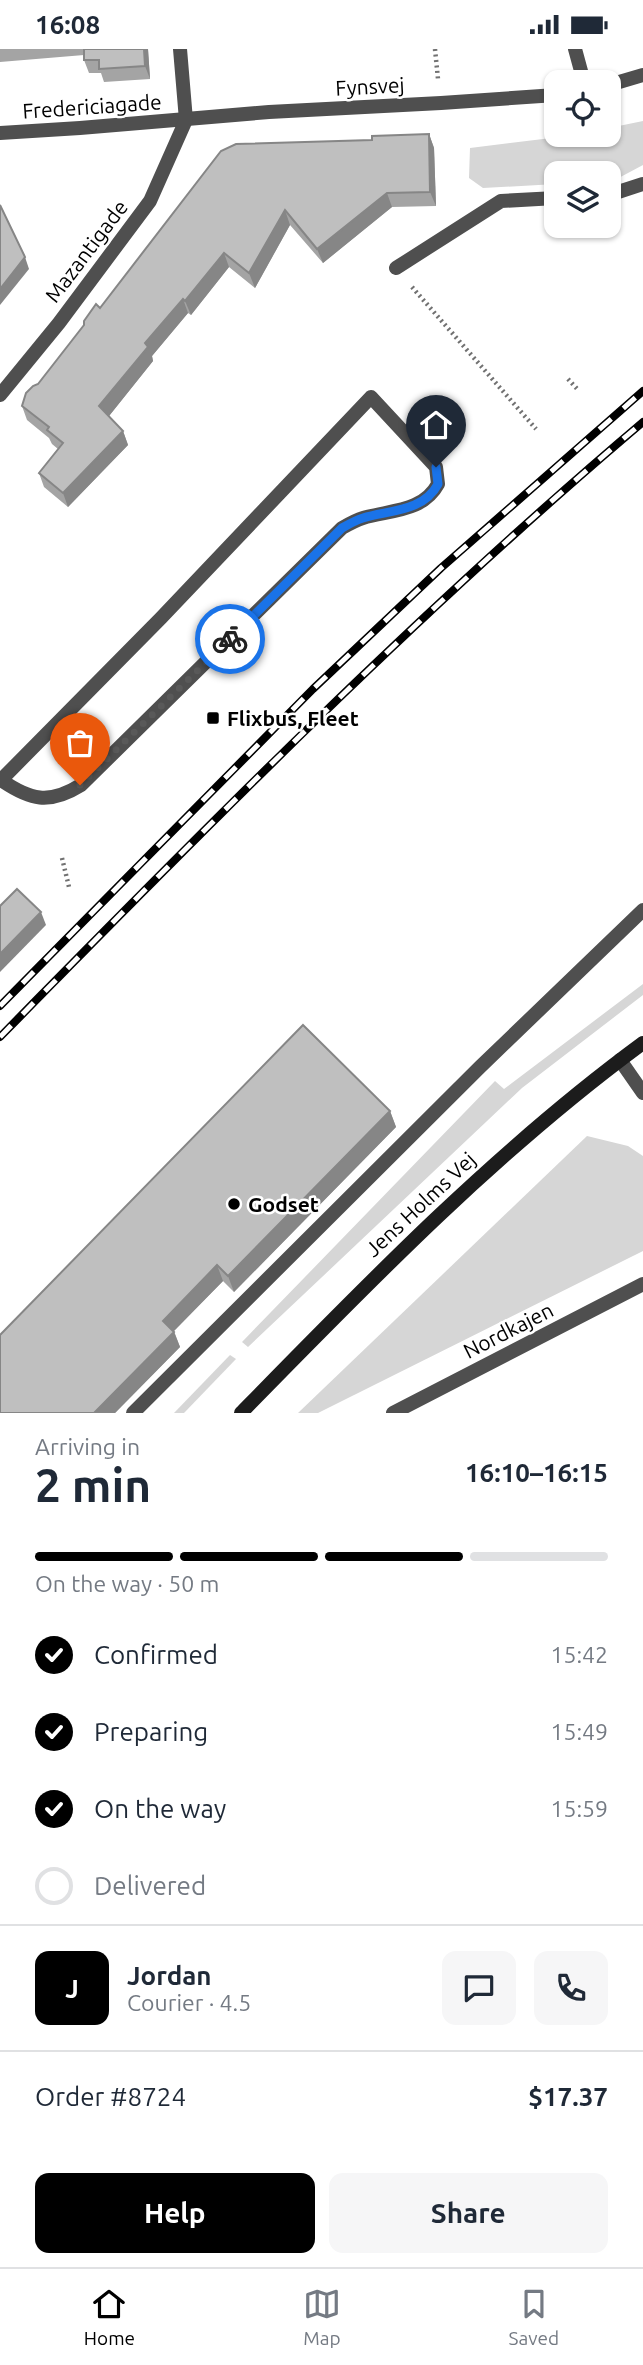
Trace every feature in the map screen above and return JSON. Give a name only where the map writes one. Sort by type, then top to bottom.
[{"type":"main road","name":"Jens Holms Vej","points":[[241,1413],[384,1266],[506,1153],[643,1043]]},
{"type":"street","points":[[180,49],[186,120]]},
{"type":"street","points":[[575,49],[580,70]]},
{"type":"street","points":[[621,81],[643,75]]},
{"type":"street","name":"Fynsvej","points":[[186,120],[269,112],[544,96]]},
{"type":"street","name":"Fredericiagade","points":[[0,133],[186,120]]},
{"type":"street","name":"Mazantigade","points":[[0,395],[59,323],[150,201],[186,120]]},
{"type":"street","points":[[621,190],[643,184]]},
{"type":"street","points":[[396,268],[501,201],[544,199]]},
{"type":"street","points":[[371,397],[436,467],[438,484],[434,492],[412,506],[360,519],[342,528],[80,785],[55,796],[31,797],[20,793],[1,779],[160,618],[371,397]]},
{"type":"street","points":[[133,1413],[470,1077],[643,910]]},
{"type":"street","points":[[620,1060],[643,1093]]},
{"type":"street","name":"Nordkajen","points":[[393,1413],[643,1284]]},
{"type":"path","points":[[396,268],[536,429]]},
{"type":"path","points":[[568,379],[579,391]]},
{"type":"path","points":[[62,858],[69,887]]},
{"type":"shaded area","points":[[643,121],[643,165],[621,177],[621,161],[544,161],[544,185],[483,188],[469,178],[470,148],[544,139],[544,147],[621,147],[621,126]]},
{"type":"shaded area","points":[[643,984],[643,995],[522,1088],[248,1347],[242,1342],[495,1081],[504,1089]]},
{"type":"shaded area","points":[[587,1136],[628,1146],[643,1156],[643,1251],[318,1413],[298,1413]]},
{"type":"shaded area","points":[[230,1355],[236,1359],[184,1413],[174,1413]]},
{"type":"building","points":[[84,49],[144,49],[145,66],[99,69],[99,60],[84,60]]},
{"type":"building","points":[[429,134],[430,192],[387,193],[317,249],[285,210],[249,273],[224,253],[185,301],[183,299],[145,343],[148,347],[99,406],[123,431],[63,493],[39,473],[63,443],[47,430],[49,427],[22,406],[26,393],[38,384],[84,325],[96,304],[100,308],[221,151],[236,144],[372,140],[372,136]]},
{"type":"building","points":[[0,205],[25,257],[0,289]]},
{"type":"building","points":[[17,889],[41,912],[0,954],[0,906]]},
{"type":"building","name":"Godset","points":[[303,1025],[390,1111],[228,1276],[217,1265],[163,1321],[174,1332],[94,1413],[0,1413],[0,1335]]},
{"type":"railway","points":[[0,1006],[313,689],[441,568],[643,391]]},
{"type":"railway","points":[[0,1037],[314,722],[476,569],[643,422]]},
{"type":"way so far","points":[[80,785],[230,639]]},
{"type":"place","name":"Flixbus, Fleet","points":[[213,718]]},
{"type":"place","name":"Godset","points":[[234,1204]]},
{"type":"route","points":[[230,639],[342,528],[360,519],[412,506],[426,499],[438,484],[436,467]]}]
